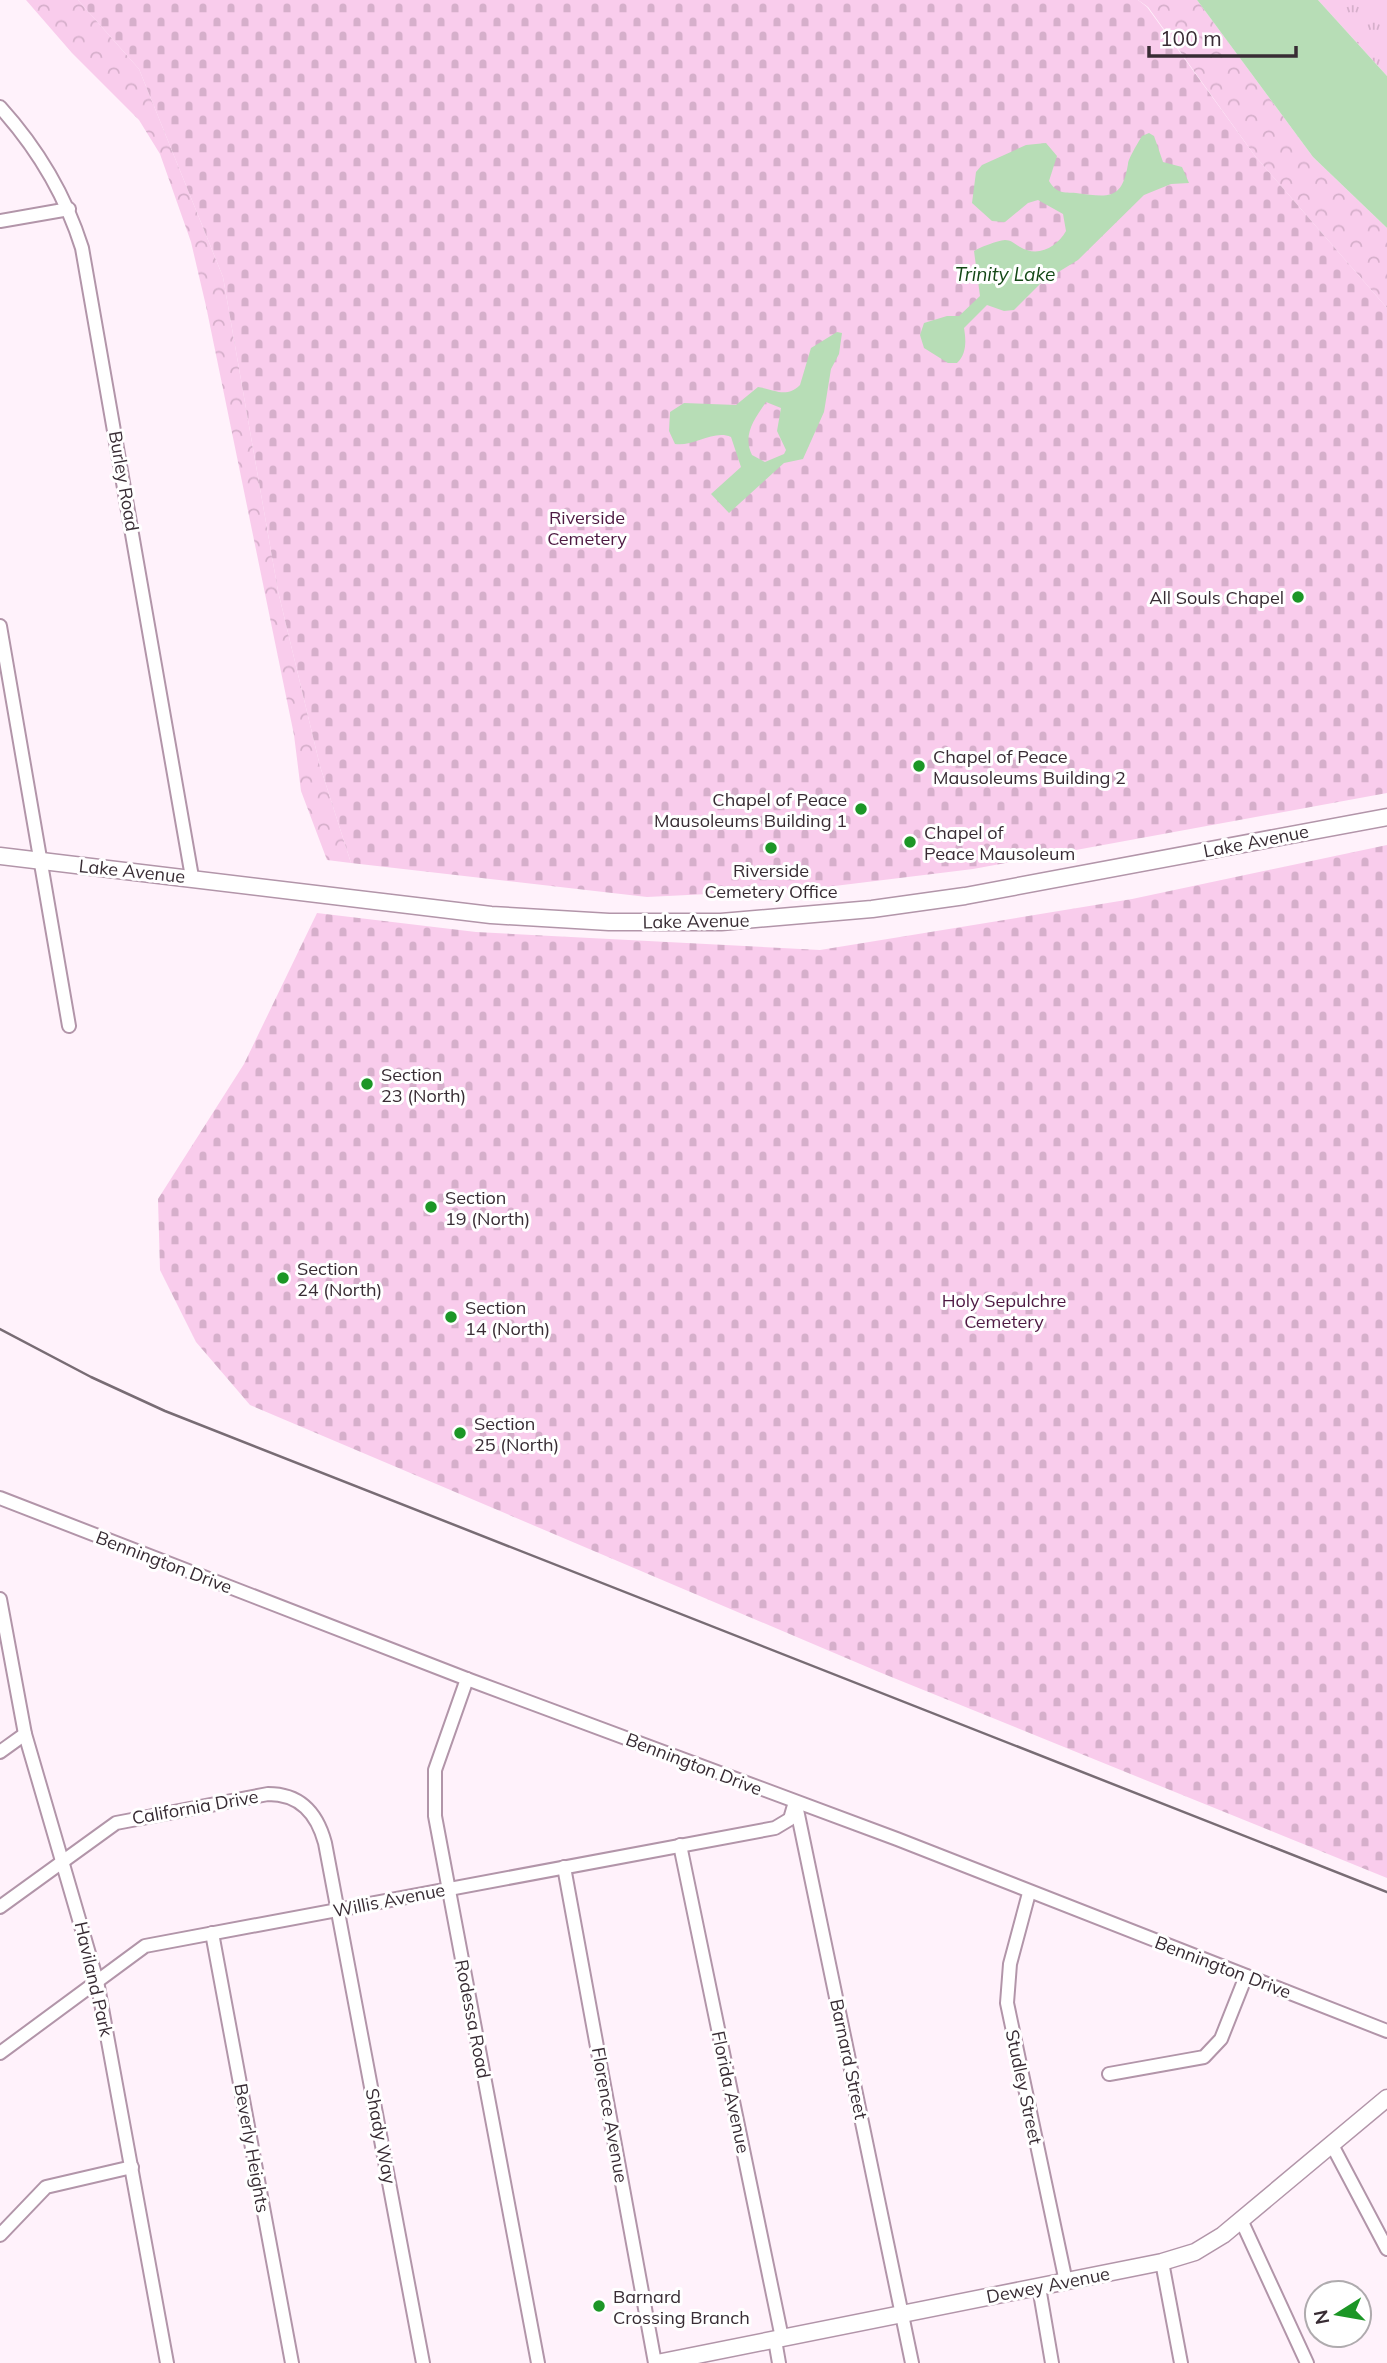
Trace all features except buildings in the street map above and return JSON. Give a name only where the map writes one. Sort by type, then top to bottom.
[{"type":"main road","name":"Lake Avenue","points":[[0,856],[491,915],[609,922],[721,922],[872,909],[965,896],[1387,817]]},
{"type":"main road","name":"Dewey Avenue","points":[[656,2363],[1162,2262],[1195,2252],[1242,2222],[1387,2098]]},
{"type":"street","name":"Burley Road","points":[[0,107],[36,150],[69,209],[87,269],[192,877]]},
{"type":"street","points":[[0,221],[69,209]]},
{"type":"street","points":[[0,626],[69,1026]]},
{"type":"street","name":"Bennington Drive","points":[[0,1498],[1387,2031]]},
{"type":"street","name":"Haviland Park","points":[[0,1600],[24,1734],[97,1981],[167,2363]]},
{"type":"street","name":"Rodessa Road","points":[[467,1679],[434,1780],[435,1815],[538,2363]]},
{"type":"street","points":[[0,1752],[24,1734]]},
{"type":"street","name":"California Drive","points":[[0,1907],[116,1823],[126,1819],[280,1794],[309,1809],[321,1828],[338,1909]]},
{"type":"street","name":"Willis Avenue","points":[[0,2053],[145,1946],[781,1826],[790,1819],[795,1802]]},
{"type":"street","name":"Barnard Street","points":[[795,1802],[912,2363]]},
{"type":"street","name":"Florida Avenue","points":[[680,1845],[778,2339],[779,2363]]},
{"type":"street","name":"Florence Avenue","points":[[564,1867],[656,2363]]},
{"type":"street","name":"Studley Street","points":[[1029,1893],[1010,1964],[1007,2003],[1066,2281]]},
{"type":"street","name":"Shady Way","points":[[338,1909],[423,2363]]},
{"type":"street","name":"Beverly Heights","points":[[212,1933],[292,2363]]},
{"type":"street","points":[[1109,2074],[1203,2057],[1221,2039],[1246,1976]]},
{"type":"street","points":[[1332,2145],[1387,2249]]},
{"type":"street","points":[[0,2235],[46,2187],[132,2167]]},
{"type":"street","points":[[1242,2222],[1307,2363]]},
{"type":"street","points":[[1162,2262],[1181,2363]]},
{"type":"street","points":[[1038,2287],[1052,2363]]},
{"type":"green space","points":[[26,0],[78,0],[139,69],[223,277],[278,591],[320,766],[351,863],[327,860],[301,791],[294,735],[206,306],[191,242],[160,154],[139,120],[72,53]]},
{"type":"green space","name":"Riverside Cemetery","points":[[78,0],[1138,0],[1147,7],[1255,156],[1387,308],[1387,793],[973,869],[810,889],[647,897],[351,863],[320,766],[278,591],[223,277],[139,69]]},
{"type":"green space","points":[[1138,0],[1197,0],[1313,157],[1387,228],[1387,308],[1255,156],[1148,7]]},
{"type":"green space","points":[[1318,0],[1387,0],[1387,76]]},
{"type":"green space","name":"Holy Sepulchre Cemetery","points":[[1387,845],[1387,1878],[879,1672],[250,1405],[196,1342],[160,1270],[158,1199],[244,1064],[317,913],[476,932],[820,950],[1132,899]]},
{"type":"water","points":[[1197,0],[1318,0],[1387,76],[1387,228],[1313,157]]},
{"type":"water","name":"Trinity Lake","points":[[1149,133],[1154,136],[1163,162],[1182,167],[1189,183],[1171,184],[1144,195],[1078,260],[1042,282],[1014,310],[1004,311],[987,305],[964,328],[964,351],[957,363],[948,363],[924,348],[920,335],[924,323],[947,316],[959,316],[980,296],[974,251],[1005,240],[1027,250],[1040,251],[1058,242],[1066,231],[1063,214],[1038,200],[1028,203],[1005,222],[992,221],[972,203],[976,172],[982,165],[1026,145],[1046,143],[1057,156],[1049,181],[1055,188],[1064,192],[1112,194],[1122,185],[1128,162],[1142,136]]},
{"type":"water","points":[[837,332],[842,333],[839,354],[831,369],[824,412],[803,459],[784,463],[729,513],[711,494],[741,467],[731,437],[718,435],[675,444],[669,431],[670,412],[684,403],[736,405],[758,387],[790,392],[800,385],[811,348]],"holes":[[[766,402],[781,408],[777,431],[786,450],[784,454],[765,462],[752,455],[749,433]]]},
{"type":"railway","points":[[0,1329],[91,1377],[165,1411],[1387,1892]]},
{"type":"place","name":"All Souls Chapel","points":[[1298,597]]},
{"type":"place","name":"Chapel of Peace Mausoleums Building 2","points":[[919,766]]},
{"type":"place","name":"Chapel of Peace Mausoleums Building 1","points":[[861,809]]},
{"type":"place","name":"Chapel of Peace Mausoleum","points":[[910,842]]},
{"type":"place","name":"Riverside Cemetery Office","points":[[771,848]]},
{"type":"place","name":"Section 23 (North)","points":[[367,1084]]},
{"type":"place","name":"Section 19 (North)","points":[[431,1207]]},
{"type":"place","name":"Section 24 (North)","points":[[283,1278]]},
{"type":"place","name":"Section 14 (North)","points":[[451,1317]]},
{"type":"place","name":"Section 25 (North)","points":[[460,1433]]},
{"type":"place","name":"Barnard Crossing Branch","points":[[599,2306]]}]
